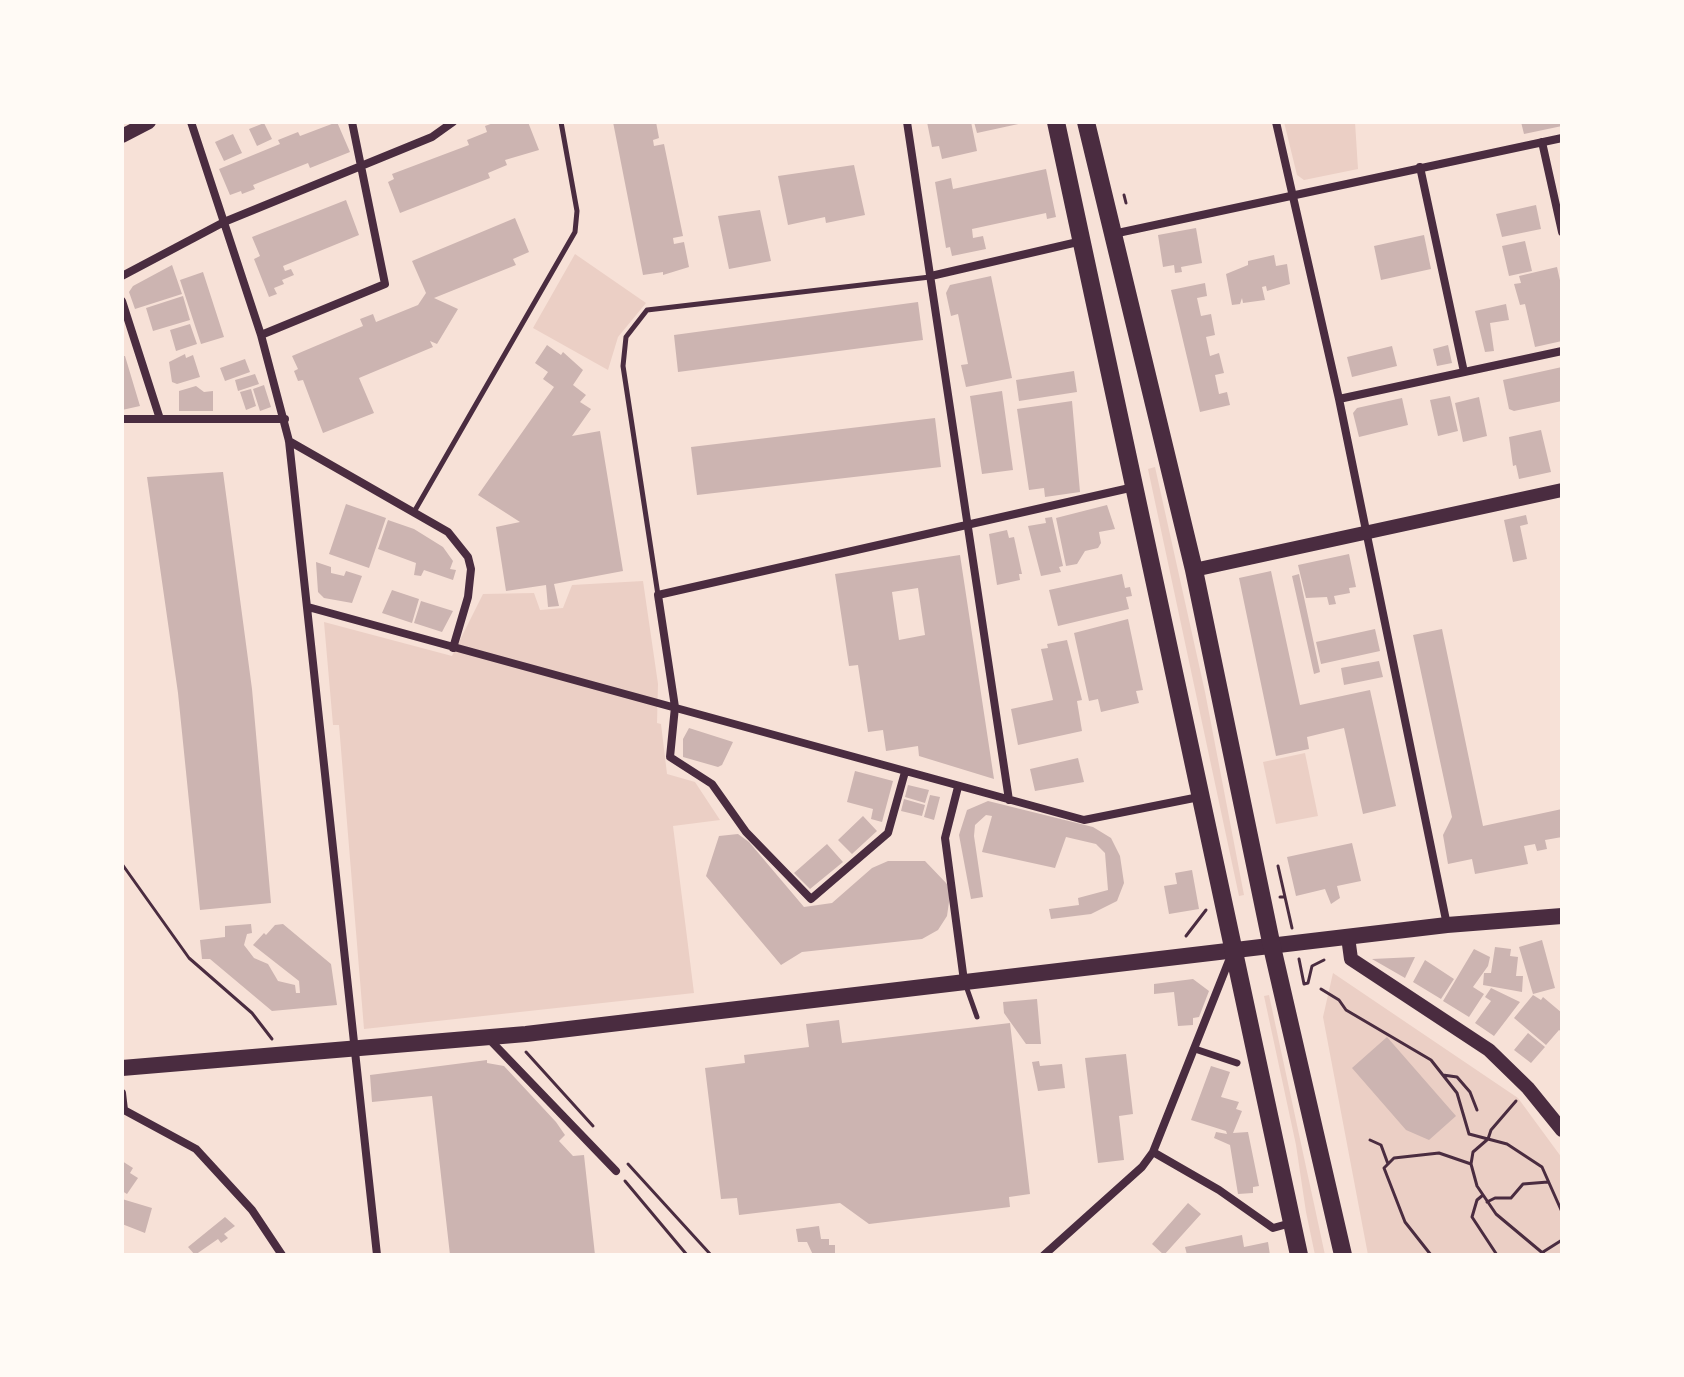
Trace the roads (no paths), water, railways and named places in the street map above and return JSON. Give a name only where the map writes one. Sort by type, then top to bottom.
[{"type":"main road","points":[[1056,122],[1299,1255]]},
{"type":"main road","points":[[1086,122],[1194,570],[1272,947],[1343,1255]]},
{"type":"main road","points":[[122,1068],[526,1034],[1447,925],[1562,916]]},
{"type":"street","points":[[128,130],[149,122]]},
{"type":"street","points":[[191,122],[261,335],[289,441],[377,1255]]},
{"type":"street","points":[[261,335],[385,284],[352,122]]},
{"type":"street","points":[[122,276],[224,222],[432,137],[453,122]]},
{"type":"street","points":[[907,122],[1009,800]]},
{"type":"street","points":[[1276,122],[1339,399],[1447,925]]},
{"type":"street","points":[[1113,234],[1562,138]]},
{"type":"street","points":[[1542,142],[1562,232]]},
{"type":"street","points":[[1420,167],[1464,372]]},
{"type":"street","points":[[931,276],[1083,241]]},
{"type":"street","points":[[122,301],[160,419]]},
{"type":"street","points":[[1339,399],[1562,351]]},
{"type":"street","points":[[122,419],[285,419]]},
{"type":"street","points":[[289,441],[448,532],[468,557],[471,569],[468,597],[453,648]]},
{"type":"street","points":[[905,772],[888,833],[811,899],[746,832],[712,784],[670,757],[675,707],[658,595],[1134,486]]},
{"type":"street","points":[[1194,570],[1562,490]]},
{"type":"street","points":[[308,607],[1084,820],[1199,797]]},
{"type":"street","points":[[958,787],[945,838],[964,981]]},
{"type":"street","points":[[1348,937],[1351,959],[1489,1050],[1528,1088],[1562,1130]]},
{"type":"street","points":[[1044,1255],[1142,1167],[1153,1152],[1232,951]]},
{"type":"street","points":[[495,1037],[616,1171]]},
{"type":"street","points":[[1195,1049],[1237,1063]]},
{"type":"street","points":[[122,1093],[123,1111],[196,1149],[252,1210],[282,1255]]},
{"type":"street","points":[[1153,1152],[1219,1190],[1273,1228],[1292,1223]]},
{"type":"lane","points":[[414,512],[575,232],[577,211],[561,122]]},
{"type":"lane","points":[[658,595],[623,366],[626,337],[647,310],[931,276]]},
{"type":"lane","points":[[964,981],[977,1017]]}]
